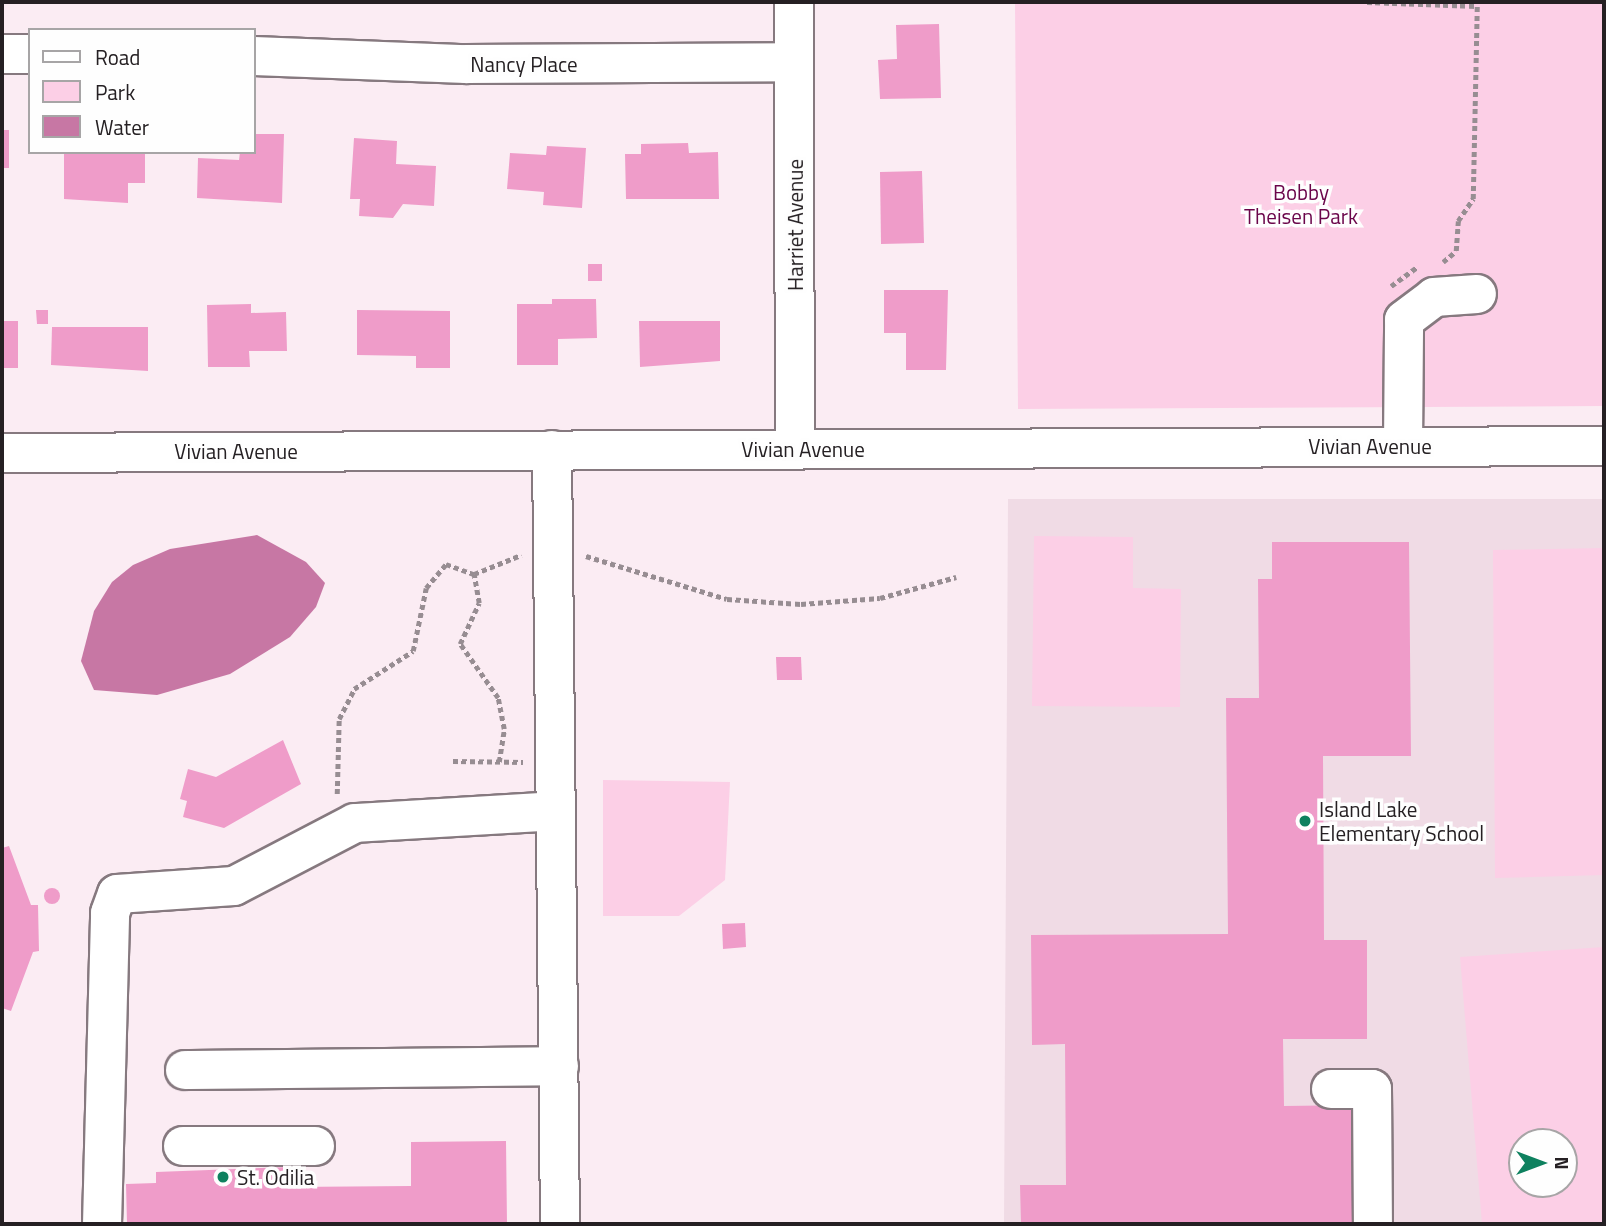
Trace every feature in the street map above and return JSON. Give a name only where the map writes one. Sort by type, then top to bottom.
[{"type":"street","name":"Harriet Avenue","points":[[794,2],[795,449]]},
{"type":"street","points":[[2,54],[28,54]]},
{"type":"street","name":"Nancy Place","points":[[256,56],[466,64],[794,62]]},
{"type":"street","points":[[1403,446],[1404,320],[1434,297],[1478,294]]},
{"type":"street","name":"Vivian Avenue","points":[[2,453],[1604,446]]},
{"type":"street","points":[[552,450],[561,1224]]},
{"type":"street","points":[[102,1224],[110,913],[117,894],[234,886],[343,829],[397,817],[556,811]]},
{"type":"street","points":[[185,1070],[559,1066]]},
{"type":"street","points":[[1331,1088],[1372,1088],[1373,1224]]},
{"type":"street","points":[[183,1146],[315,1146]]},
{"type":"path","points":[[1367,2],[1477,4],[1473,199],[1458,221],[1456,251],[1434,264]]},
{"type":"path","points":[[1387,291],[1423,266]]},
{"type":"path","points":[[343,829],[333,769],[339,719],[354,689],[413,651],[421,633],[422,598],[446,564],[474,574],[514,555],[597,556],[727,599],[801,604],[880,598],[956,577]]},
{"type":"path","points":[[474,574],[480,603],[460,644],[498,698],[504,729],[499,762]]},
{"type":"path","points":[[453,761],[556,763]]},
{"type":"shaded area","name":"Island Lake Elementary School","points":[[1008,499],[1604,499],[1604,1224],[1004,1224]]},
{"type":"green space","name":"Bobby Theisen Park","points":[[1015,2],[1604,2],[1604,406],[1018,409]]},
{"type":"green space","points":[[1034,536],[1133,537],[1133,588],[1181,589],[1180,707],[1032,706]]},
{"type":"green space","points":[[1604,548],[1604,875],[1495,878],[1493,550]]},
{"type":"green space","points":[[603,780],[730,782],[725,880],[679,916],[603,916]]},
{"type":"green space","points":[[1604,947],[1604,1224],[1482,1224],[1460,957]]},
{"type":"water","points":[[257,535],[306,562],[325,583],[316,607],[290,637],[230,674],[157,695],[94,690],[81,661],[94,611],[112,582],[133,565],[170,549]]},
{"type":"building","points":[[939,24],[941,98],[880,99],[878,60],[897,59],[896,25]]},
{"type":"building","points":[[2,130],[9,130],[9,168],[2,168]]},
{"type":"building","points":[[256,134],[284,134],[282,203],[197,198],[198,158],[239,160],[240,154],[256,154]]},
{"type":"building","points":[[354,138],[397,141],[396,164],[436,166],[434,206],[403,204],[393,218],[359,216],[360,199],[350,199]]},
{"type":"building","points":[[688,143],[689,153],[718,152],[719,199],[626,199],[625,154],[641,154],[641,144]]},
{"type":"building","points":[[547,146],[586,148],[582,208],[543,205],[544,192],[507,189],[510,153],[546,155]]},
{"type":"building","points":[[64,154],[145,154],[145,183],[128,183],[128,203],[64,199]]},
{"type":"building","points":[[922,171],[924,243],[881,244],[880,172]]},
{"type":"building","points":[[588,264],[602,264],[602,281],[588,281]]},
{"type":"building","points":[[884,290],[948,290],[946,370],[906,370],[906,333],[884,333]]},
{"type":"building","points":[[552,299],[596,299],[597,338],[558,339],[558,365],[517,365],[517,304],[552,304]]},
{"type":"building","points":[[251,304],[251,313],[286,312],[287,351],[249,351],[250,367],[208,367],[207,305]]},
{"type":"building","points":[[36,310],[48,310],[48,324],[37,324]]},
{"type":"building","points":[[357,310],[450,311],[450,368],[416,368],[416,356],[357,355]]},
{"type":"building","points":[[2,321],[18,321],[18,368],[2,368]]},
{"type":"building","points":[[639,321],[720,321],[720,361],[640,367]]},
{"type":"building","points":[[52,327],[148,327],[148,371],[51,365]]},
{"type":"building","points":[[1272,542],[1409,542],[1411,756],[1323,756],[1324,940],[1367,940],[1367,1039],[1283,1039],[1284,1106],[1359,1105],[1360,1224],[1021,1224],[1020,1185],[1066,1185],[1065,1044],[1032,1045],[1031,935],[1228,934],[1226,698],[1259,698],[1258,579],[1272,579]]},
{"type":"building","points":[[776,657],[801,657],[802,680],[777,680]]},
{"type":"building","points":[[283,740],[301,784],[224,828],[183,817],[187,801],[180,799],[188,769],[216,777]]},
{"type":"building","points":[[9,846],[31,905],[38,905],[39,951],[33,952],[11,1011],[2,1008],[2,848]]},
{"type":"building","points":[[52,888],[58,890],[58,902],[52,904],[46,902],[44,896],[46,890]]},
{"type":"building","points":[[745,923],[746,947],[723,949],[722,924]]},
{"type":"building","name":"St. Odilia","points":[[506,1141],[507,1224],[127,1224],[126,1184],[156,1183],[156,1172],[290,1167],[290,1187],[411,1186],[411,1142]]},
{"type":"place","name":"Island Lake Elementary School","points":[[1305,821]]},
{"type":"place","name":"St. Odilia","points":[[223,1177]]}]
